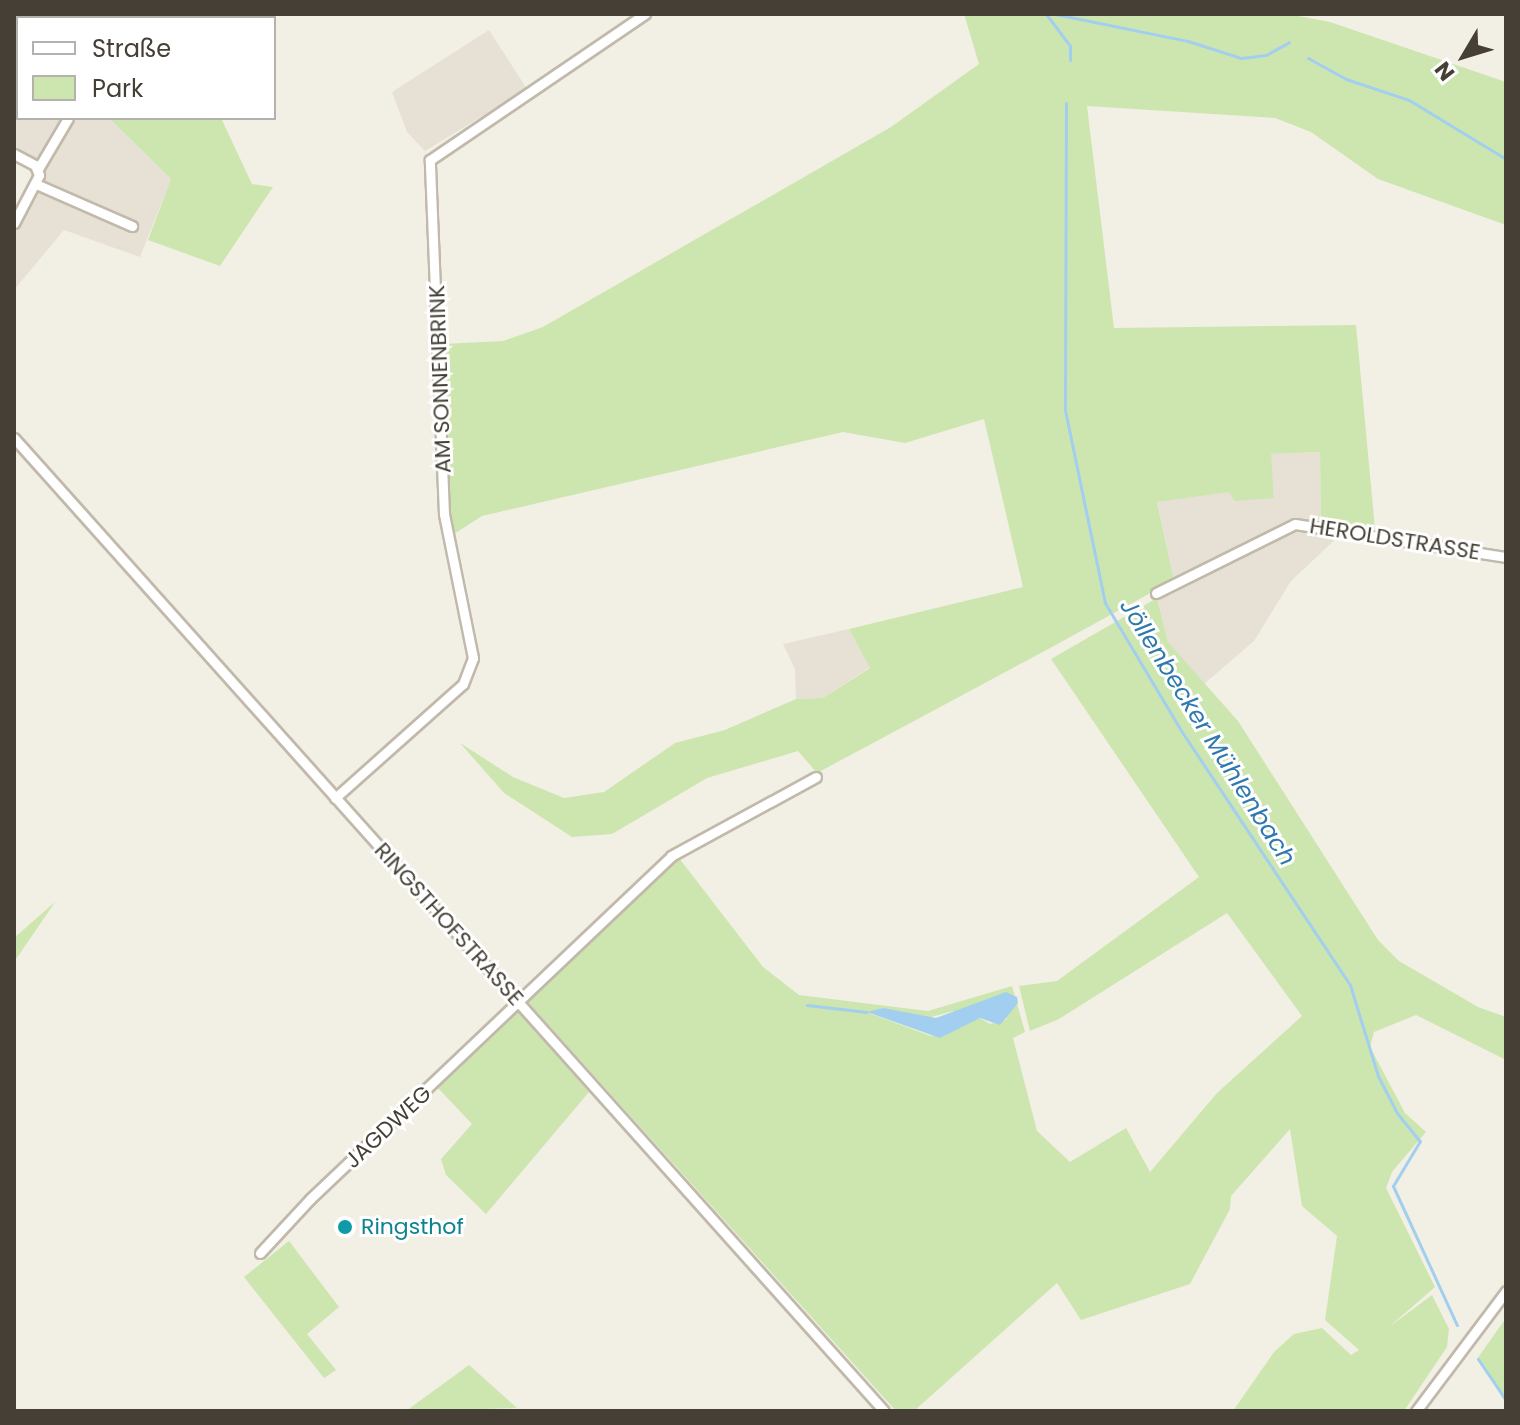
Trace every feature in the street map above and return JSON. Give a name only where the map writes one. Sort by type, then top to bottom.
[{"type":"street","name":"AM SONNENBRINK","points":[[335,798],[463,684],[473,658],[444,514],[439,322],[430,160],[434,153],[645,14]]},
{"type":"street","points":[[14,223],[36,184],[38,169],[67,120]]},
{"type":"street","points":[[14,154],[38,169]]},
{"type":"street","points":[[36,184],[132,226]]},
{"type":"street","name":"RINGSTHOFSTRASSE","points":[[14,438],[884,1411]]},
{"type":"street","name":"HEROLDSTRASSE","points":[[1156,593],[1295,524],[1506,557]]},
{"type":"street","name":"JAGDWEG","points":[[260,1253],[310,1199],[671,856],[816,777]]},
{"type":"street","points":[[1416,1411],[1506,1291]]},
{"type":"shaded area","points":[[14,14],[205,14],[16,16],[16,120],[111,120],[171,179],[140,257],[64,230],[14,290],[14,235],[45,171],[38,159],[14,149]]},
{"type":"shaded area","points":[[489,30],[527,89],[425,151],[407,132],[392,92]]},
{"type":"shaded area","points":[[1320,452],[1321,519],[1341,523],[1341,534],[1291,581],[1254,641],[1204,684],[1168,642],[1155,589],[1174,580],[1157,501],[1230,491],[1274,498],[1270,454]]},
{"type":"shaded area","points":[[849,629],[870,667],[823,698],[796,699],[795,669],[783,644]]},
{"type":"green space","points":[[964,14],[1288,14],[1330,22],[1506,82],[1506,225],[1378,179],[1311,132],[1275,118],[1087,106],[1114,328],[1356,325],[1375,529],[1321,520],[1320,452],[1271,454],[1274,498],[1235,501],[1229,492],[1157,502],[1174,580],[1052,647],[817,773],[798,751],[707,778],[612,834],[572,837],[504,793],[460,743],[513,777],[564,798],[604,792],[675,743],[725,730],[796,699],[823,698],[870,668],[849,629],[1023,587],[984,419],[905,443],[843,432],[482,516],[451,536],[442,344],[503,341],[543,327],[891,127],[979,64]]},
{"type":"green space","points":[[111,120],[222,120],[252,184],[273,187],[220,266],[148,240],[171,179]]},
{"type":"green space","points":[[1157,598],[1168,642],[1238,721],[1378,940],[1399,961],[1478,1007],[1506,1017],[1506,1060],[1416,1015],[1374,1032],[1370,1047],[1405,1113],[1426,1132],[1392,1172],[1386,1188],[1435,1287],[1389,1327],[1432,1295],[1449,1329],[1447,1347],[1404,1411],[1233,1411],[1274,1352],[1294,1334],[1322,1328],[1351,1355],[1359,1350],[1325,1320],[1337,1236],[1302,1206],[1290,1129],[1231,1196],[1230,1209],[1190,1284],[1081,1320],[1057,1283],[914,1411],[896,1411],[527,1001],[679,858],[763,967],[799,995],[928,1011],[1012,986],[1025,1032],[1013,1038],[1037,1131],[1070,1162],[1126,1128],[1150,1172],[1217,1093],[1302,1016],[1227,913],[1059,1019],[1030,1031],[1019,986],[1057,981],[1199,877],[1051,659]],"holes":[[[883,1008],[924,1019],[953,1011],[1008,1019],[990,1024],[980,1018],[931,1036],[869,1013]]]},
{"type":"green space","points":[[55,902],[51,908],[14,962],[14,938]]},
{"type":"green space","points":[[518,1012],[589,1092],[486,1214],[446,1175],[441,1159],[472,1124],[437,1087]]},
{"type":"green space","points":[[289,1241],[339,1307],[307,1334],[336,1370],[324,1378],[244,1277]]},
{"type":"green space","points":[[1506,1318],[1506,1403],[1477,1359]]},
{"type":"green space","points":[[469,1365],[517,1408],[406,1411]]},
{"type":"water","points":[[1006,992],[1017,997],[1018,1003],[1000,1025],[980,1018],[940,1038],[867,1012],[883,1008],[936,1018]]},
{"type":"waterway","points":[[1046,14],[1070,46],[1070,60]]},
{"type":"waterway","points":[[1055,14],[1188,41],[1241,58],[1266,55],[1289,42]]},
{"type":"waterway","points":[[1308,58],[1346,79],[1409,100],[1506,159]]},
{"type":"waterway","name":"Jöllenbecker Mühlenbach","points":[[1066,103],[1065,410],[1105,603],[1182,732],[1350,985],[1378,1076],[1397,1113],[1420,1141],[1393,1186],[1457,1325]]},
{"type":"waterway","points":[[807,1005],[867,1012]]},
{"type":"waterway","name":"Jöllenbecker Mühlenbach","points":[[1478,1359],[1506,1400]]},
{"type":"place","name":"Ringsthof","points":[[345,1227]]}]
